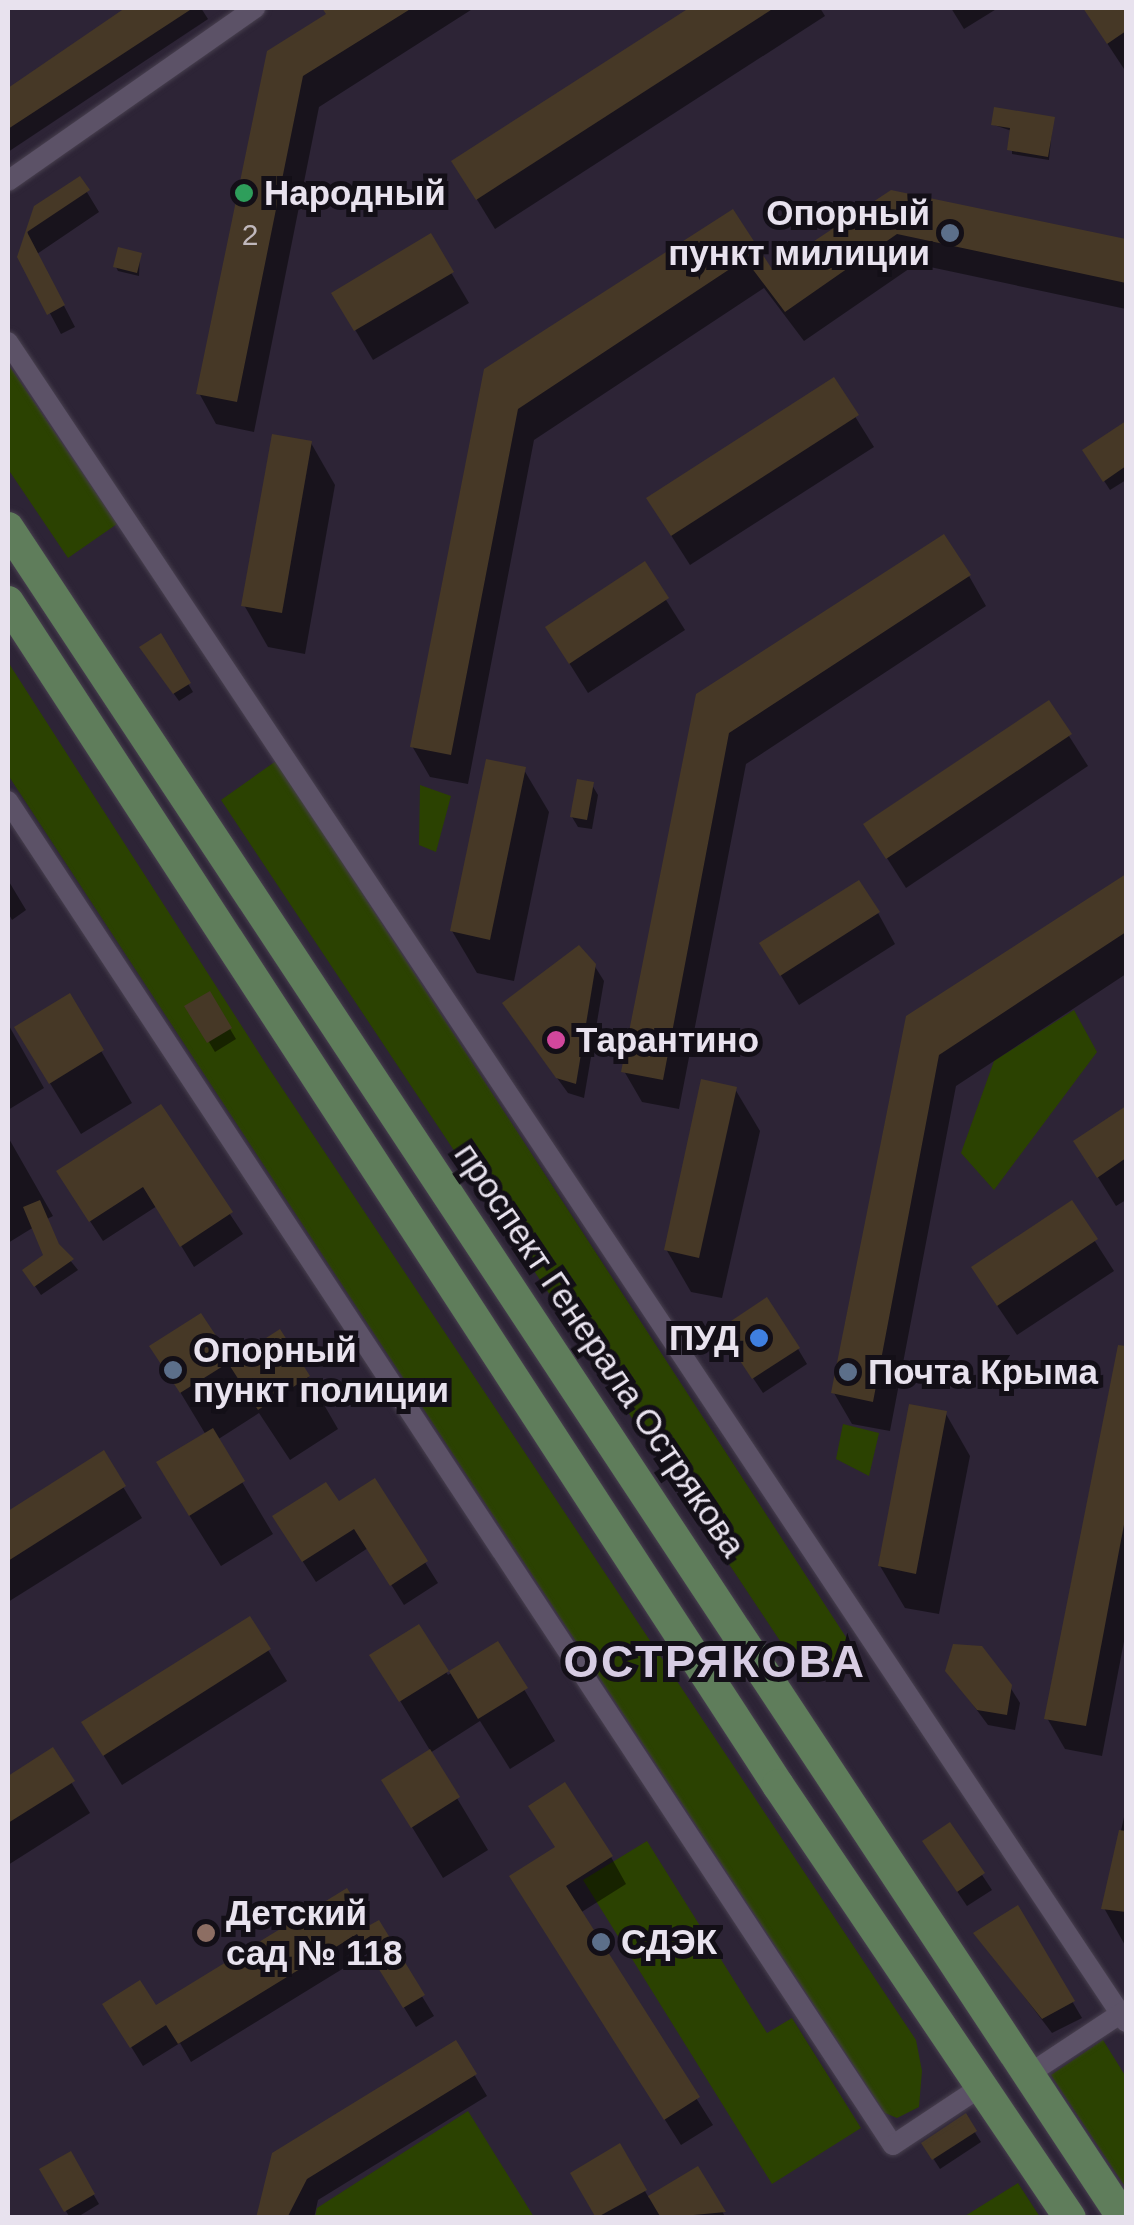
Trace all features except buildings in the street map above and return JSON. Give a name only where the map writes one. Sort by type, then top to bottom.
[{"type":"main road","name":"проспект Генерала Острякова","points":[[8,528],[1123,2218]]},
{"type":"main road","points":[[8,602],[979,2088],[1070,2218]]},
{"type":"street","points":[[8,180],[255,8]]},
{"type":"street","points":[[8,342],[1125,2015],[1029,2074]]},
{"type":"street","points":[[8,801],[893,2145],[979,2088]]},
{"type":"green space","points":[[8,364],[117,524],[68,558],[8,469]]},
{"type":"green space","points":[[8,662],[268,1067],[916,2040],[922,2071],[919,2107],[897,2118],[885,2113],[8,775]]},
{"type":"green space","points":[[276,761],[855,1651],[808,1683],[221,800]]},
{"type":"green space","points":[[420,785],[451,796],[436,852],[419,845]]},
{"type":"green space","points":[[1074,1010],[1097,1052],[994,1190],[961,1153],[994,1061]]},
{"type":"green space","points":[[843,1424],[879,1433],[869,1476],[836,1459]]},
{"type":"green space","points":[[647,1841],[767,2033],[792,2018],[861,2128],[772,2184],[583,1880]]},
{"type":"green space","points":[[1103,2040],[1126,2077],[1126,2188],[1051,2075]]},
{"type":"green space","points":[[468,2111],[534,2217],[315,2217],[317,2208]]},
{"type":"green space","points":[[1018,2183],[1040,2217],[965,2216]]},
{"type":"place","name":"Народный","points":[[244,193]]},
{"type":"place","name":"Опорный пункт милиции","points":[[950,233]]},
{"type":"place","name":"Тарантино","points":[[556,1040]]},
{"type":"place","name":"ПУД","points":[[759,1338]]},
{"type":"place","name":"Опорный пункт полиции","points":[[173,1370]]},
{"type":"place","name":"Почта Крыма","points":[[848,1372]]},
{"type":"place","name":"Детский сад № 118","points":[[206,1933]]},
{"type":"place","name":"СДЭК","points":[[601,1942]]},
{"type":"district","name":"ОСТРЯКОВА","points":[[715,1662]]}]
